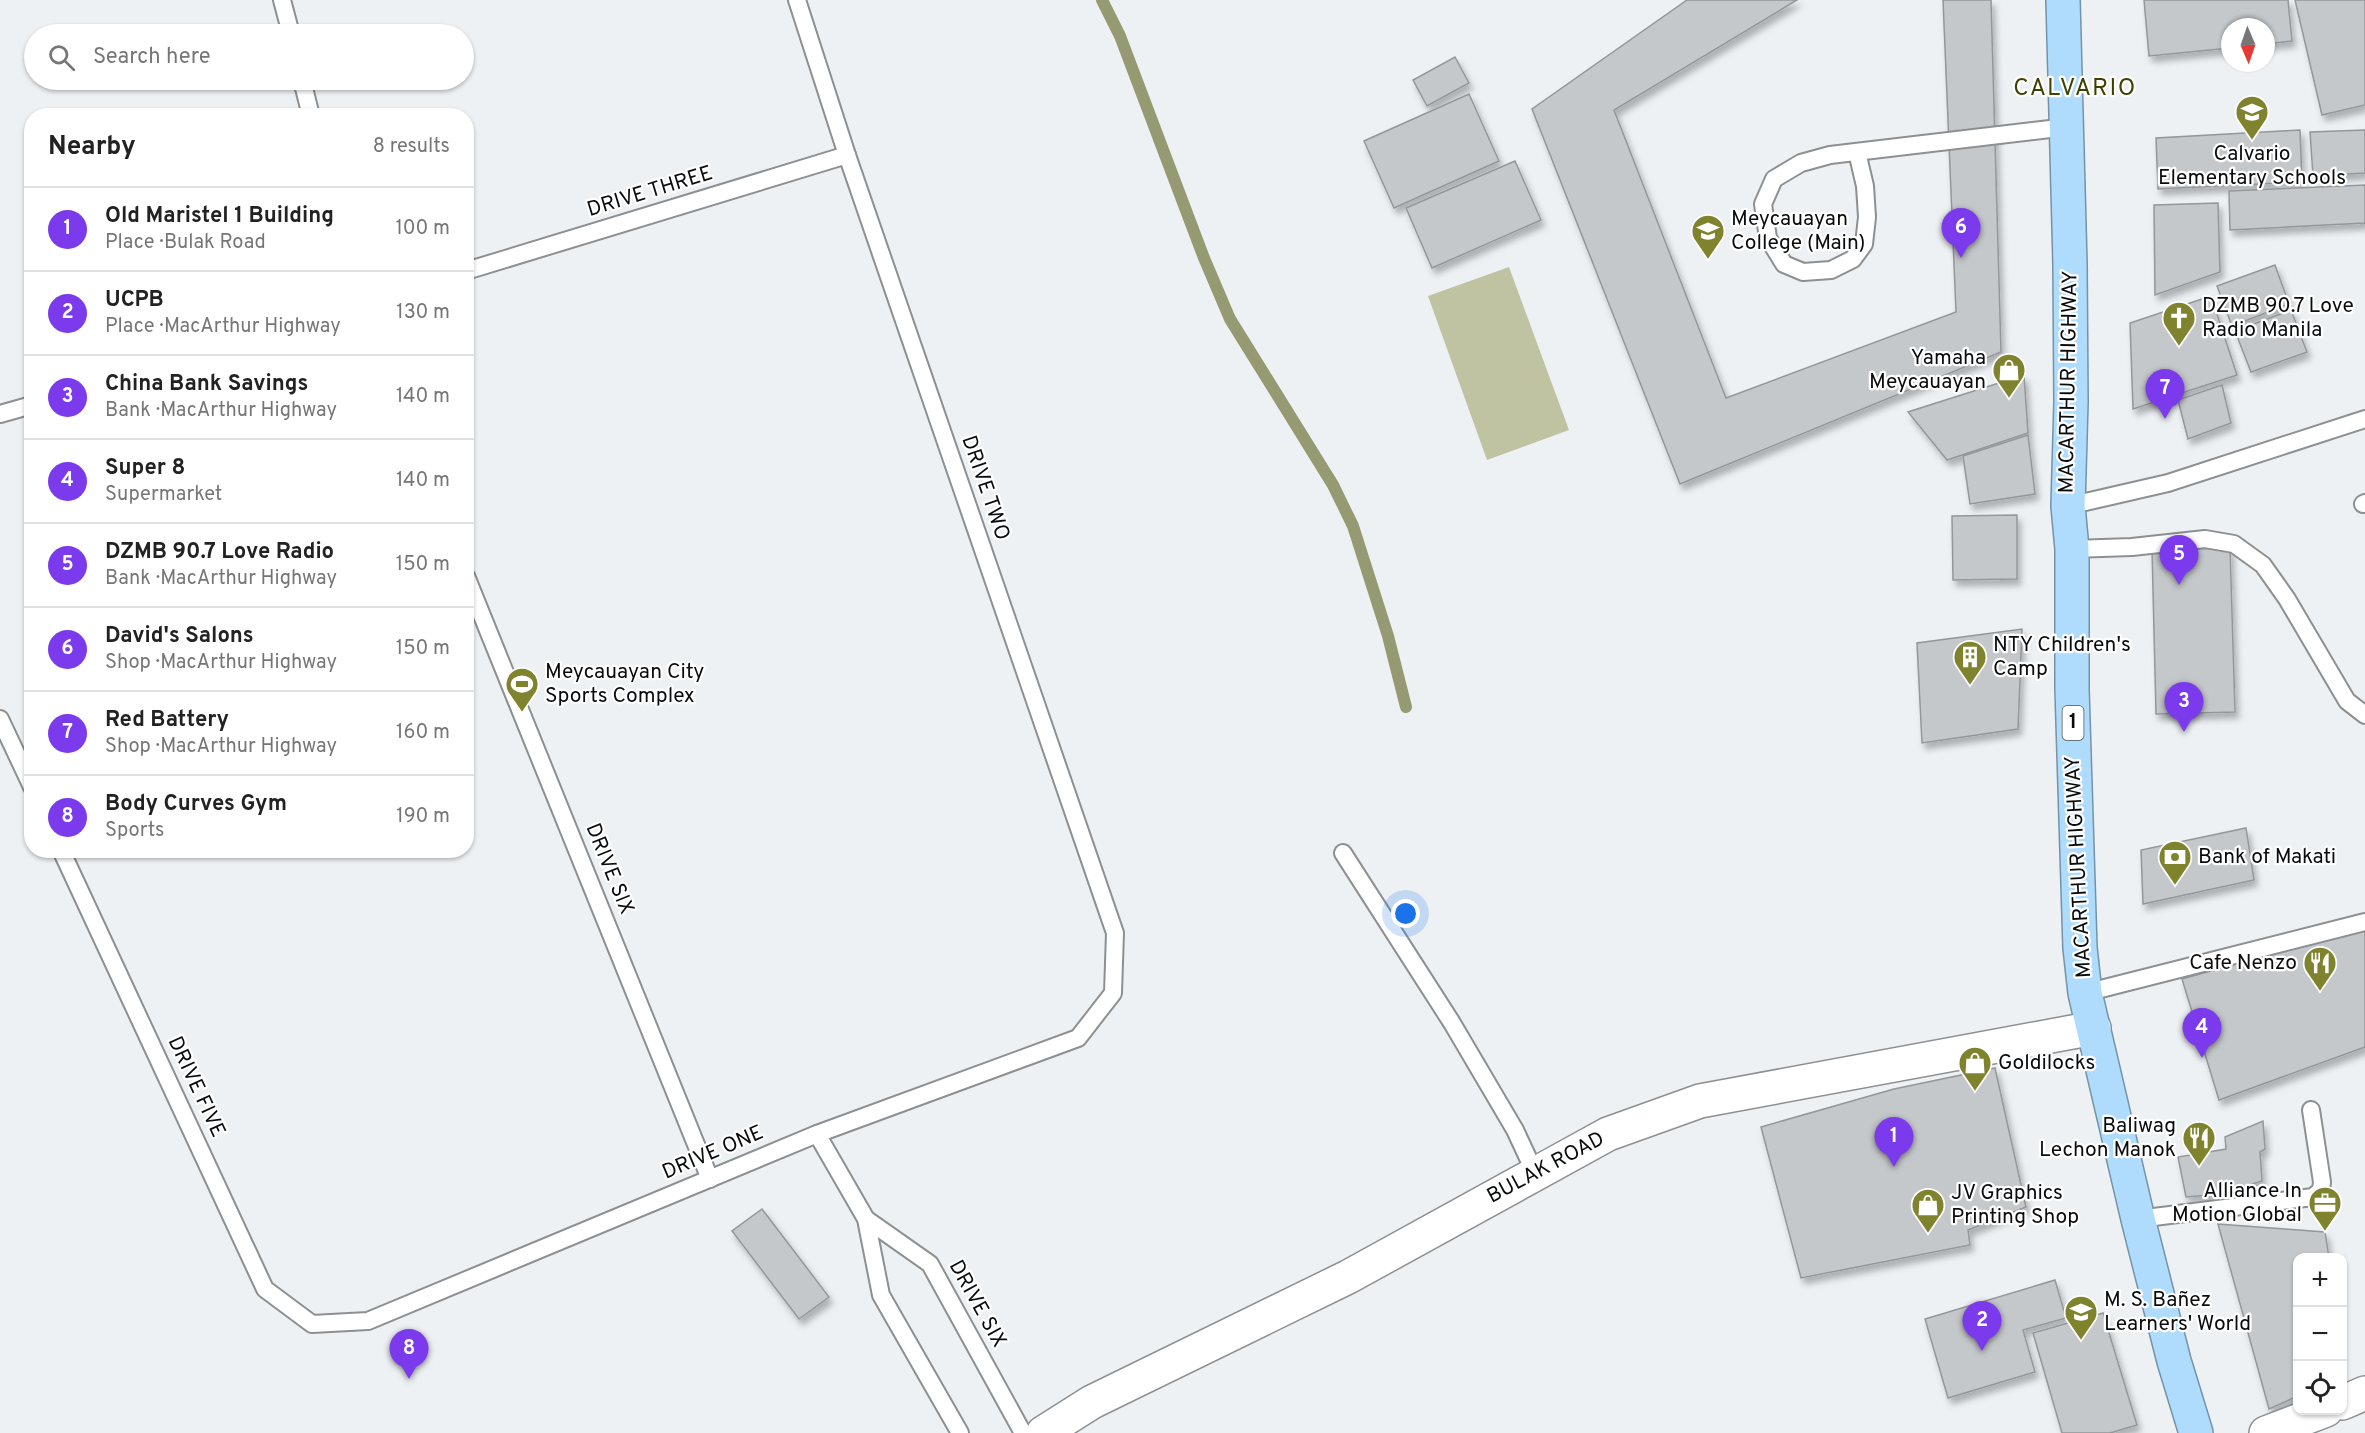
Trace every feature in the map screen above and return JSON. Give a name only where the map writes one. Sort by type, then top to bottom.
[{"type":"highway","name":"MACARTHUR HIGHWAY","points":[[2063,0],[2071,368],[2068,507],[2072,549],[2072,701],[2080,948],[2085,993],[2138,1219],[2174,1361],[2196,1433]]},
{"type":"street","name":"BULAK ROAD","points":[[1043,1433],[1092,1402],[1348,1276],[1608,1134],[1701,1101],[2094,1028]]},
{"type":"street","points":[[2347,1401],[2365,1394]]},
{"type":"street","points":[[2266,1433],[2313,1415]]},
{"type":"lane","points":[[282,0],[288,24]]},
{"type":"lane","name":"DRIVE TWO","points":[[797,0],[847,155],[1115,933],[1113,993]]},
{"type":"lane","points":[[304,90],[309,108]]},
{"type":"lane","points":[[1857,152],[1865,186],[1867,217],[1864,244],[1853,259],[1831,270],[1803,272],[1784,264],[1768,238],[1763,204],[1774,179],[1801,163],[1830,155],[2067,127]]},
{"type":"lane","name":"DRIVE THREE","points":[[474,269],[847,155]]},
{"type":"lane","points":[[0,414],[24,407]]},
{"type":"lane","points":[[2068,507],[2168,483],[2365,419]]},
{"type":"lane","points":[[2072,549],[2132,547],[2205,539],[2234,544],[2263,565],[2287,599],[2347,701],[2365,715]]},
{"type":"lane","name":"DRIVE SIX","points":[[474,596],[710,1179]]},
{"type":"lane","points":[[0,719],[24,770]]},
{"type":"lane","points":[[1343,853],[1452,1023],[1515,1130],[1534,1173]]},
{"type":"lane","name":"DRIVE FIVE","points":[[65,858],[265,1289],[312,1324]]},
{"type":"lane","points":[[2085,993],[2365,921]]},
{"type":"lane","name":"DRIVE ONE","points":[[312,1324],[368,1321],[817,1134],[1078,1038],[1113,993]]},
{"type":"lane","points":[[2138,1219],[2313,1197],[2321,1190],[2322,1182],[2311,1110]]},
{"type":"lane","name":"DRIVE SIX","points":[[817,1134],[866,1219],[882,1295],[960,1433]]},
{"type":"lane","name":"DRIVE SIX","points":[[866,1219],[930,1264],[1023,1433]]},
{"type":"green space","points":[[1509,267],[1569,430],[1487,460],[1428,296]]},
{"type":"building","points":[[1687,0],[1797,0],[1614,110],[1726,398],[1956,312],[1943,0],[1991,0],[2001,352],[1680,484],[1532,109]]},
{"type":"building","points":[[2144,0],[2288,0],[2292,41],[2275,43],[2275,18],[2221,18],[2221,49],[2149,56]]},
{"type":"building","points":[[2295,0],[2365,0],[2365,105],[2322,115]]},
{"type":"building","points":[[1455,57],[1469,83],[1427,106],[1413,80]]},
{"type":"building","points":[[1469,94],[1499,161],[1394,208],[1364,141]]},
{"type":"building","points":[[2300,130],[2302,182],[2158,189],[2156,138]]},
{"type":"building","points":[[2365,130],[2365,173],[2313,176],[2310,132]]},
{"type":"building","points":[[1515,161],[1541,220],[1432,268],[1406,208]]},
{"type":"building","points":[[2365,185],[2365,223],[2230,230],[2229,191]]},
{"type":"building","points":[[2218,203],[2220,272],[2155,295],[2154,205]]},
{"type":"building","points":[[2275,265],[2289,304],[2232,326],[2217,286]]},
{"type":"building","points":[[2211,296],[2237,375],[2133,409],[2130,323]]},
{"type":"building","points":[[2291,310],[2307,352],[2251,372],[2235,331]]},
{"type":"building","points":[[2024,375],[2028,433],[1947,460],[1908,412]]},
{"type":"building","points":[[2222,385],[2231,423],[2188,439],[2178,400]]},
{"type":"building","points":[[2028,435],[2035,494],[1970,504],[1963,456]]},
{"type":"building","points":[[2017,515],[2017,579],[1953,580],[1952,516]]},
{"type":"building","points":[[2230,548],[2235,712],[2156,714],[2152,550]]},
{"type":"building","name":"NTY Children's Camp","points":[[2022,629],[2018,729],[1922,743],[1917,643]]},
{"type":"building","points":[[2246,828],[2254,880],[2143,904],[2141,850]]},
{"type":"building","points":[[2365,928],[2365,1047],[2219,1100],[2182,979]]},
{"type":"building","points":[[1995,1068],[2026,1207],[1968,1230],[1970,1245],[1801,1278],[1761,1127],[1894,1089]]},
{"type":"building","points":[[2263,1121],[2265,1149],[2260,1152],[2262,1181],[2221,1194],[2186,1197],[2178,1157],[2226,1149],[2225,1137]]},
{"type":"building","points":[[762,1209],[829,1297],[799,1319],[732,1231]]},
{"type":"building","points":[[2218,1224],[2325,1232],[2328,1253],[2293,1253],[2293,1398],[2269,1409]]},
{"type":"building","points":[[2055,1280],[2066,1318],[2023,1330],[2035,1372],[1948,1398],[1925,1319]]},
{"type":"building","points":[[2103,1313],[2137,1425],[2110,1433],[2062,1433],[2033,1333]]},
{"type":"waterway","points":[[1102,0],[1120,36],[1204,258],[1230,319],[1333,485],[1353,526],[1388,636],[1406,707]]},
{"type":"place","name":"Calvario Elementary Schools","points":[[2252,141]]},
{"type":"place","name":"David's Salons","points":[[1961,258]]},
{"type":"place","name":"Meycauayan College (Main)","points":[[1708,260]]},
{"type":"place","name":"DZMB 90.7 Love Radio Manila","points":[[2179,347]]},
{"type":"place","name":"Yamaha Meycauayan","points":[[2009,399]]},
{"type":"place","name":"Red Battery","points":[[2165,419]]},
{"type":"place","name":"DZMB 90.7 Love Radio","points":[[2179,585]]},
{"type":"place","name":"NTY Children's Camp","points":[[1970,686]]},
{"type":"place","name":"Meycauayan City Sports Complex","points":[[522,713]]},
{"type":"place","name":"China Bank Savings","points":[[2184,732]]},
{"type":"place","name":"Bank of Makati","points":[[2175,886]]},
{"type":"place","name":"Cafe Nenzo","points":[[2320,992]]},
{"type":"place","name":"Super 8","points":[[2202,1058]]},
{"type":"place","name":"Goldilocks","points":[[1975,1092]]},
{"type":"place","name":"Old Maristel 1 Building","points":[[1894,1167]]},
{"type":"place","name":"Baliwag Lechon Manok","points":[[2199,1167]]},
{"type":"place","name":"Alliance In Motion Global","points":[[2325,1232]]},
{"type":"place","name":"JV Graphics Printing Shop","points":[[1928,1234]]},
{"type":"place","name":"M. S. Bañez Learners' World","points":[[2081,1341]]},
{"type":"place","name":"UCPB","points":[[1982,1351]]},
{"type":"place","name":"Body Curves Gym","points":[[409,1379]]},
{"type":"district","name":"CALVARIO","points":[[2075,89]]}]
